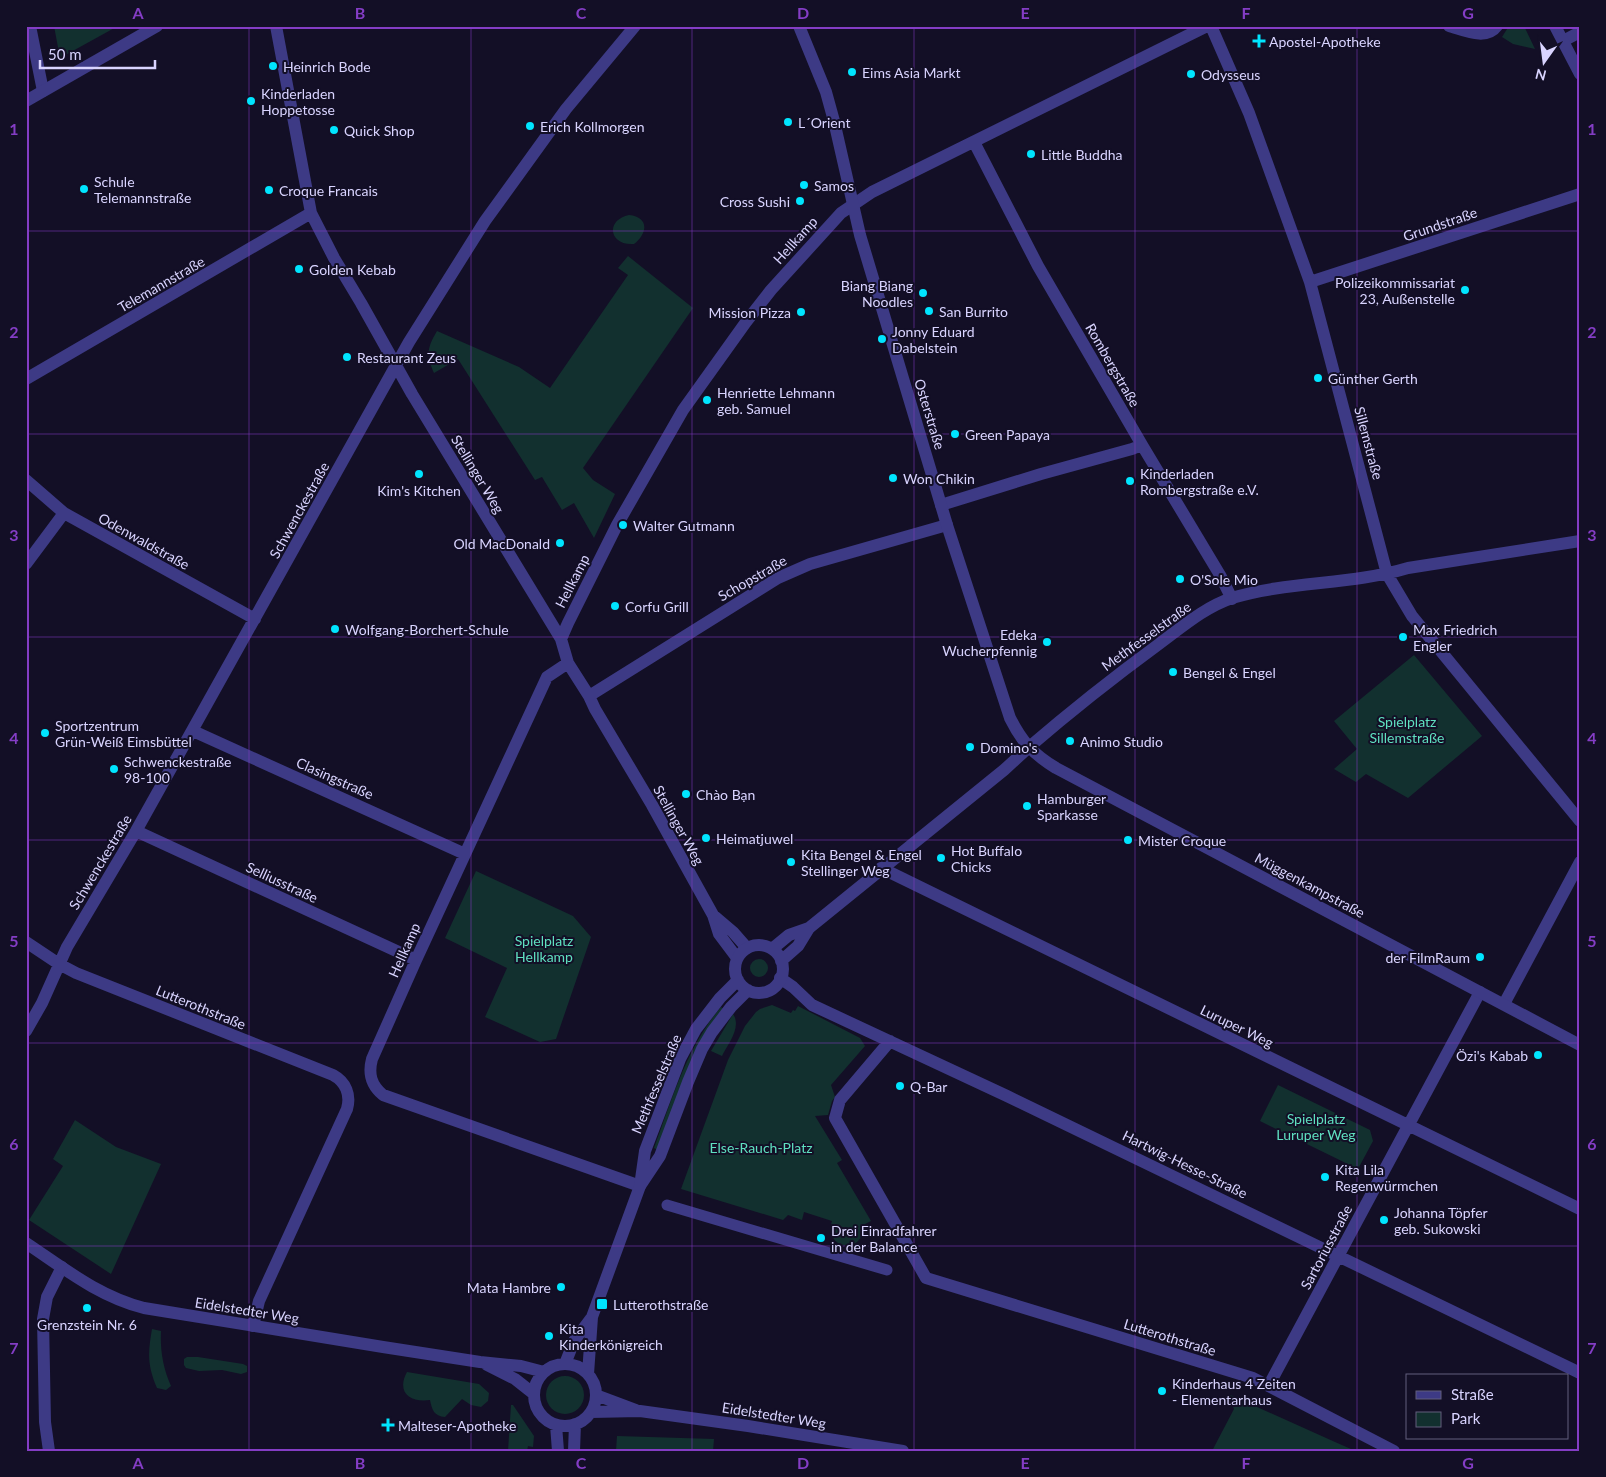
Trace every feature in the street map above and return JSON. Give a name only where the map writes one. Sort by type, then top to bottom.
[{"type":"street","points":[[30,26],[44,91]]},
{"type":"street","points":[[26,101],[156,26]]},
{"type":"street","name":"Stellinger Weg","points":[[276,26],[311,213],[334,258],[412,394],[561,639],[568,662],[589,696],[594,709],[652,805],[713,915],[719,934],[738,958]]},
{"type":"street","name":"Schwenckestraße","points":[[26,1031],[42,1003],[78,926],[88,913],[136,831],[396,365],[486,221],[566,109],[635,26]]},
{"type":"street","name":"Osterstraße","points":[[800,26],[830,107],[860,235],[941,504],[1010,718],[1028,748]]},
{"type":"street","name":"Hellkamp","points":[[561,639],[617,525],[683,410],[771,290],[830,224],[853,204],[872,192],[1209,26]]},
{"type":"street","name":"Sillemstraße","points":[[1209,26],[1249,113],[1310,282],[1387,574],[1412,616],[1580,821]]},
{"type":"street","points":[[1451,27],[1458,26]]},
{"type":"street","points":[[1451,27],[1482,34],[1492,32],[1497,26]]},
{"type":"street","points":[[1555,26],[1580,74]]},
{"type":"street","points":[[1564,41],[1580,32]]},
{"type":"street","name":"Rombergstraße","points":[[974,142],[1038,266],[1220,575],[1232,599]]},
{"type":"street","name":"Grundstraße","points":[[1310,282],[1580,194]]},
{"type":"street","name":"Telemannstraße","points":[[26,379],[311,213]]},
{"type":"street","points":[[941,504],[1142,445]]},
{"type":"street","name":"Odenwaldstraße","points":[[26,480],[64,513],[255,619]]},
{"type":"street","points":[[26,564],[64,513]]},
{"type":"street","name":"Schopstraße","points":[[589,696],[778,578],[810,564],[948,525]]},
{"type":"street","name":"Methfesselstraße","points":[[781,961],[798,946],[809,928],[1004,770],[1108,681],[1194,618],[1211,608],[1232,599],[1282,588],[1387,574],[1408,568],[1580,541]]},
{"type":"street","name":"Hellkamp","points":[[568,662],[547,678],[416,960],[370,1067],[372,1081],[383,1095],[640,1186]]},
{"type":"street","name":"Clasingstraße","points":[[193,730],[465,854]]},
{"type":"street","name":"Müggenkampstraße","points":[[1028,748],[1041,759],[1064,772],[1580,1044]]},
{"type":"street","name":"Selliusstraße","points":[[136,831],[416,960]]},
{"type":"street","points":[[1504,1004],[1580,862]]},
{"type":"street","name":"Luruper Weg","points":[[881,868],[1580,1209]]},
{"type":"street","name":"Stellinger Weg","points":[[713,915],[733,932],[747,948]]},
{"type":"street","name":"Methfesselstraße","points":[[772,950],[789,935],[809,928]]},
{"type":"street","name":"Lutterothstraße","points":[[26,942],[59,964],[86,977],[333,1075],[341,1080],[346,1088],[349,1100],[347,1109],[259,1301],[253,1326]]},
{"type":"street","points":[[760,945],[772,950],[781,961],[782,970],[780,978],[774,986],[765,992],[748,990],[738,980],[735,969],[738,958],[747,948],[760,945]]},
{"type":"street","name":"Hartwig-Hesse-Straße","points":[[780,978],[793,987],[812,1005],[1338,1255],[1580,1373]]},
{"type":"street","name":"Methfesselstraße","points":[[588,1374],[592,1317],[640,1186],[645,1151],[680,1058],[696,1029],[720,998],[738,980]]},
{"type":"street","name":"Methfesselstraße","points":[[640,1186],[660,1156],[702,1049],[722,1020],[748,990]]},
{"type":"street","name":"Sartoriusstraße","points":[[1269,1385],[1480,992]]},
{"type":"street","name":"Lutterothstraße","points":[[890,1041],[840,1100],[835,1118],[926,1278],[1253,1378],[1394,1451]]},
{"type":"street","points":[[667,1205],[887,1270]]},
{"type":"street","name":"Eidelstedter Weg","points":[[26,1243],[98,1291],[128,1304],[172,1313],[480,1362],[521,1366],[544,1372]]},
{"type":"street","points":[[49,1451],[46,1422],[43,1319],[48,1297],[62,1267]]},
{"type":"street","name":"Methfesselstraße","points":[[565,1364],[574,1341],[592,1317]]},
{"type":"street","name":"Eidelstedter Weg","points":[[480,1362],[515,1379],[534,1394]]},
{"type":"street","points":[[565,1364],[582,1369],[588,1374],[596,1395],[595,1404],[591,1412],[584,1419],[566,1426],[556,1425],[542,1416],[535,1402],[534,1394],[538,1379],[544,1372],[557,1365],[565,1364]]},
{"type":"street","name":"Eidelstedter Weg","points":[[596,1395],[640,1412]]},
{"type":"street","name":"Eidelstedter Weg","points":[[591,1412],[640,1412],[748,1426],[903,1451]]},
{"type":"street","points":[[574,1451],[575,1424]]},
{"type":"street","points":[[556,1425],[558,1451]]},
{"type":"green space","points":[[54,26],[118,26],[60,58]]},
{"type":"green space","points":[[1509,26],[1524,26],[1535,49],[1513,44],[1502,37]]},
{"type":"green space","points":[[629,215],[636,216],[643,222],[644,226],[642,235],[634,244],[626,244],[619,241],[613,232],[616,222]]},
{"type":"green space","points":[[628,256],[693,308],[583,468],[593,480],[615,494],[594,538],[574,503],[562,510],[542,477],[535,480],[458,359],[434,373],[429,352],[431,342],[437,331],[519,367],[550,388],[628,275],[618,268]]},
{"type":"green space","name":"Spielplatz Sillemstraße","points":[[1414,655],[1482,736],[1408,798],[1366,774],[1356,782],[1334,769],[1357,749],[1334,721]]},
{"type":"green space","name":"Spielplatz Hellkamp","points":[[476,871],[573,916],[591,937],[556,1039],[540,1042],[485,1017],[507,968],[445,938]]},
{"type":"green space","points":[[759,959],[765,962],[768,968],[765,974],[759,977],[753,974],[750,968],[753,962]]},
{"type":"green space","name":"Else-Rauch-Platz","points":[[772,1005],[791,1013],[798,1006],[860,1038],[865,1046],[831,1085],[835,1097],[828,1115],[815,1116],[842,1160],[837,1163],[871,1221],[863,1225],[862,1235],[858,1242],[852,1245],[845,1246],[833,1238],[831,1231],[832,1221],[804,1212],[802,1220],[788,1215],[783,1220],[681,1189],[728,1060],[745,1026],[756,1012]]},
{"type":"green space","points":[[721,1007],[725,1010],[658,1150],[654,1148],[674,1092],[699,1039]]},
{"type":"green space","points":[[733,1014],[736,1024],[735,1030],[722,1056],[711,1051]]},
{"type":"green space","name":"Spielplatz Luruper Weg","points":[[1278,1085],[1370,1130],[1373,1141],[1358,1169],[1260,1121]]},
{"type":"green space","points":[[75,1120],[116,1147],[161,1164],[111,1274],[29,1220],[63,1166],[53,1159]]},
{"type":"green space","points":[[152,1329],[161,1331],[163,1359],[171,1386],[166,1390],[157,1388],[151,1372],[149,1352]]},
{"type":"green space","points":[[187,1357],[243,1364],[247,1366],[247,1372],[241,1374],[222,1370],[199,1371],[186,1368],[184,1359]]},
{"type":"green space","points":[[407,1372],[479,1384],[489,1393],[488,1401],[481,1407],[471,1405],[462,1399],[445,1417],[438,1415],[433,1410],[430,1400],[416,1400],[407,1395],[403,1385]]},
{"type":"green space","points":[[565,1376],[578,1382],[584,1395],[578,1408],[565,1414],[552,1408],[546,1395],[552,1382]]},
{"type":"green space","points":[[1228,1394],[1351,1449],[1350,1451],[1212,1451],[1234,1409]]},
{"type":"green space","points":[[511,1405],[513,1405],[534,1436],[533,1447],[528,1446],[527,1451],[508,1451]]},
{"type":"green space","points":[[617,1436],[714,1439],[713,1451],[616,1451]]},
{"type":"place","name":"Apostel-Apotheke","points":[[1259,41]]},
{"type":"place","name":"Heinrich Bode","points":[[273,66]]},
{"type":"place","name":"Eims Asia Markt","points":[[852,72]]},
{"type":"place","name":"Odysseus","points":[[1191,74]]},
{"type":"place","name":"Kinderladen Hoppetosse","points":[[251,101]]},
{"type":"place","name":"L´Orient","points":[[788,122]]},
{"type":"place","name":"Erich Kollmorgen","points":[[530,126]]},
{"type":"place","name":"Quick Shop","points":[[334,130]]},
{"type":"place","name":"Little Buddha","points":[[1031,154]]},
{"type":"place","name":"Samos","points":[[804,185]]},
{"type":"place","name":"Schule Telemannstraße","points":[[84,189]]},
{"type":"place","name":"Croque Francais","points":[[269,190]]},
{"type":"place","name":"Cross Sushi","points":[[800,201]]},
{"type":"place","name":"Golden Kebab","points":[[299,269]]},
{"type":"place","name":"Polizeikommissariat 23, Außenstelle","points":[[1465,290]]},
{"type":"place","name":"Biang Biang Noodles","points":[[923,293]]},
{"type":"place","name":"San Burrito","points":[[929,311]]},
{"type":"place","name":"Mission Pizza","points":[[801,312]]},
{"type":"place","name":"Jonny Eduard Dabelstein","points":[[882,339]]},
{"type":"place","name":"Restaurant Zeus","points":[[347,357]]},
{"type":"place","name":"Günther Gerth","points":[[1318,378]]},
{"type":"place","name":"Henriette Lehmann geb. Samuel","points":[[707,400]]},
{"type":"place","name":"Green Papaya","points":[[955,434]]},
{"type":"place","name":"Kim's Kitchen","points":[[419,474]]},
{"type":"place","name":"Won Chikin","points":[[893,478]]},
{"type":"place","name":"Kinderladen Rombergstraße e.V.","points":[[1130,481]]},
{"type":"place","name":"Walter Gutmann","points":[[623,525]]},
{"type":"place","name":"Old MacDonald","points":[[560,543]]},
{"type":"place","name":"O'Sole Mio","points":[[1180,579]]},
{"type":"place","name":"Corfu Grill","points":[[615,606]]},
{"type":"place","name":"Wolfgang-Borchert-Schule","points":[[335,629]]},
{"type":"place","name":"Max Friedrich Engler","points":[[1403,637]]},
{"type":"place","name":"Edeka Wucherpfennig","points":[[1047,642]]},
{"type":"place","name":"Bengel & Engel","points":[[1173,672]]},
{"type":"place","name":"Sportzentrum Grün-Weiß Eimsbüttel","points":[[45,733]]},
{"type":"place","name":"Animo Studio","points":[[1070,741]]},
{"type":"place","name":"Domino's","points":[[970,747]]},
{"type":"place","name":"Schwenckestraße 98-100","points":[[114,769]]},
{"type":"place","name":"Chào Bạn","points":[[686,794]]},
{"type":"place","name":"Hamburger Sparkasse","points":[[1027,806]]},
{"type":"place","name":"Heimatjuwel","points":[[706,838]]},
{"type":"place","name":"Mister Croque","points":[[1128,840]]},
{"type":"place","name":"Hot Buffalo Chicks","points":[[941,858]]},
{"type":"place","name":"Kita Bengel & Engel Stellinger Weg","points":[[791,862]]},
{"type":"place","name":"der FilmRaum","points":[[1480,957]]},
{"type":"place","name":"Özi's Kabab","points":[[1538,1055]]},
{"type":"place","name":"Q-Bar","points":[[900,1086]]},
{"type":"place","name":"Kita Lila Regenwürmchen","points":[[1325,1177]]},
{"type":"place","name":"Johanna Töpfer geb. Sukowski","points":[[1384,1220]]},
{"type":"place","name":"Drei Einradfahrer in der Balance","points":[[821,1238]]},
{"type":"place","name":"Mata Hambre","points":[[561,1287]]},
{"type":"place","name":"Lutterothstraße","points":[[602,1304]]},
{"type":"place","name":"Grenzstein Nr. 6","points":[[87,1308]]},
{"type":"place","name":"Kita Kinderkönigreich","points":[[549,1336]]},
{"type":"place","name":"Kinderhaus 4 Zeiten - Elementarhaus","points":[[1162,1391]]},
{"type":"place","name":"Malteser-Apotheke","points":[[388,1425]]}]
